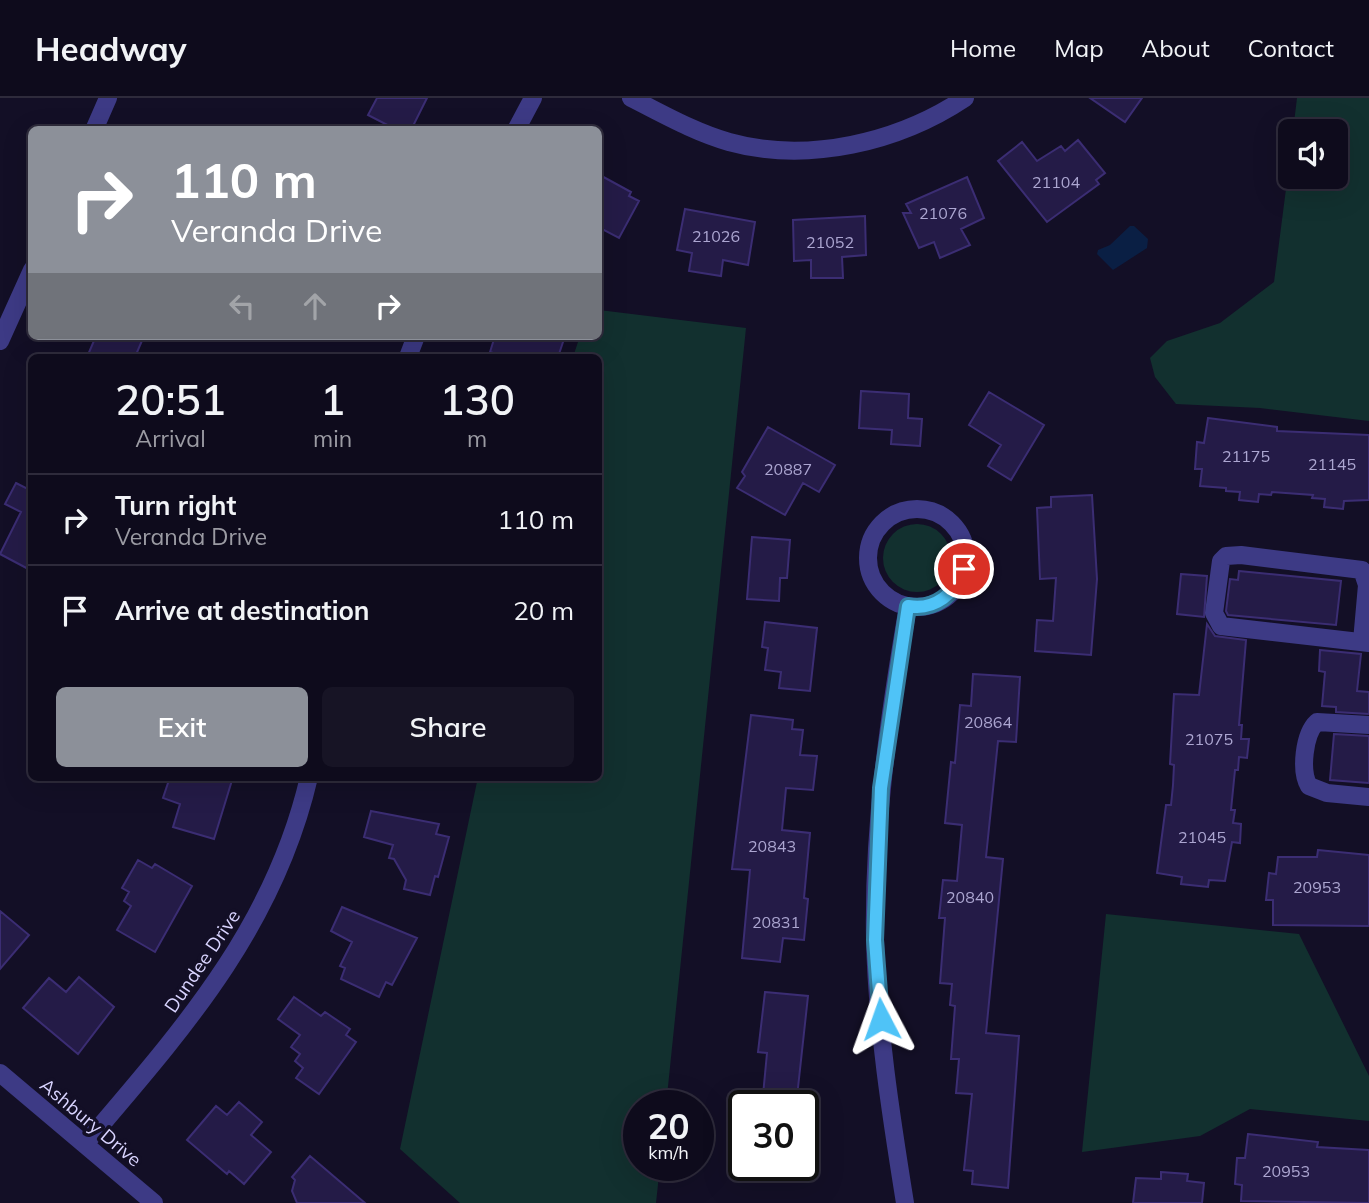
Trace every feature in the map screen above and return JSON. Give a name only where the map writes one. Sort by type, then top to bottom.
[{"type":"street","points":[[96,126],[108,98]]},
{"type":"street","points":[[518,126],[533,98]]},
{"type":"street","points":[[631,98],[699,132],[732,142],[800,149],[836,147],[904,131],[965,98]]},
{"type":"street","points":[[0,341],[5,314],[28,277]]},
{"type":"street","points":[[913,510],[927,511],[940,515],[959,533],[964,545],[964,569],[953,592],[943,599],[929,605],[908,606],[887,597],[877,586],[870,573],[870,543],[887,519],[913,510]]},
{"type":"street","points":[[1241,555],[1343,565],[1362,570],[1367,585],[1365,642],[1221,626],[1214,613],[1221,561],[1226,556],[1241,555]]},
{"type":"street","points":[[905,1203],[881,1019],[875,940],[882,768],[908,606]]},
{"type":"street","points":[[1369,725],[1317,722],[1308,735],[1305,772],[1309,786],[1317,790],[1369,797]]},
{"type":"street","name":"Dundee Drive","points":[[85,1144],[181,1030],[237,952],[269,896],[295,827],[308,781]]},
{"type":"street","name":"Ashbury Drive","points":[[0,1073],[154,1203]]},
{"type":"green space","points":[[1297,98],[1369,98],[1369,421],[1260,408],[1176,404],[1155,377],[1150,358],[1167,341],[1220,323],[1274,282],[1286,189],[1348,189],[1348,119],[1294,119]]},
{"type":"green space","points":[[602,310],[746,328],[668,1090],[623,1090],[623,1181],[658,1181],[656,1203],[460,1203],[400,1149],[477,781],[602,781],[602,354],[574,354],[579,340],[602,340]]},
{"type":"green space","points":[[917,524],[930,527],[941,534],[948,545],[951,558],[948,571],[941,582],[930,589],[917,592],[904,589],[893,582],[886,571],[883,558],[886,545],[893,534],[904,527]]},
{"type":"green space","points":[[1106,914],[1299,934],[1369,1076],[1369,1121],[1250,1109],[1200,1136],[1082,1152]]},
{"type":"water","points":[[1130,226],[1134,226],[1148,239],[1147,248],[1113,270],[1097,254],[1098,250],[1110,245]]},
{"type":"building","points":[[377,98],[427,98],[413,126],[389,126],[368,115]]},
{"type":"building","points":[[1090,98],[1142,98],[1125,122]]},
{"type":"building","points":[[1078,140],[1105,173],[1096,180],[1099,184],[1047,222],[998,161],[1022,142],[1037,161],[1061,146],[1065,151]]},
{"type":"building","points":[[602,176],[631,192],[629,196],[639,201],[619,238],[602,229]]},
{"type":"building","points":[[967,177],[984,218],[961,229],[970,245],[940,258],[934,242],[919,248],[903,213],[911,213],[906,204]]},
{"type":"building","points":[[685,209],[755,222],[748,265],[723,260],[721,276],[689,271],[692,253],[677,250]]},
{"type":"building","points":[[865,216],[866,255],[842,257],[843,278],[811,278],[811,260],[794,261],[793,220]]},
{"type":"building","points":[[94,340],[142,340],[136,354],[88,354]]},
{"type":"building","points":[[494,340],[564,340],[559,354],[490,352]]},
{"type":"building","points":[[861,391],[909,394],[908,418],[922,419],[920,446],[891,444],[892,430],[859,428]]},
{"type":"building","points":[[989,392],[1044,425],[1011,480],[988,466],[1001,445],[969,425]]},
{"type":"building","points":[[1208,418],[1277,427],[1277,431],[1369,435],[1369,500],[1344,501],[1343,509],[1324,507],[1325,499],[1312,498],[1313,495],[1272,492],[1271,495],[1259,494],[1258,502],[1239,500],[1240,492],[1226,491],[1226,488],[1200,486],[1202,469],[1195,469],[1197,442],[1204,443]]},
{"type":"building","points":[[768,427],[835,465],[819,492],[803,483],[785,515],[737,488],[745,476],[742,472]]},
{"type":"building","points":[[16,483],[28,489],[28,569],[0,554],[21,512],[5,504]]},
{"type":"building","points":[[1092,495],[1097,579],[1091,655],[1035,651],[1037,620],[1053,621],[1056,578],[1040,579],[1037,508],[1051,507],[1051,497]]},
{"type":"building","points":[[752,537],[790,540],[787,578],[780,578],[779,601],[747,599]]},
{"type":"building","points":[[1239,571],[1341,581],[1336,625],[1228,615],[1226,611],[1230,579],[1238,580]]},
{"type":"building","points":[[1181,574],[1207,576],[1204,617],[1177,614]]},
{"type":"building","points":[[765,622],[817,628],[810,691],[779,688],[781,672],[765,670],[768,648],[762,647]]},
{"type":"building","points":[[1207,624],[1215,636],[1246,640],[1239,725],[1242,725],[1241,739],[1249,739],[1247,758],[1239,757],[1238,770],[1235,770],[1231,810],[1235,810],[1233,823],[1241,824],[1240,843],[1232,842],[1225,881],[1209,880],[1208,887],[1181,884],[1182,877],[1157,873],[1166,805],[1171,805],[1173,785],[1174,765],[1170,764],[1174,694],[1199,695]]},
{"type":"building","points":[[1320,650],[1361,654],[1357,691],[1369,692],[1369,714],[1336,712],[1336,707],[1322,706],[1325,672],[1319,671]]},
{"type":"building","points":[[973,674],[1020,677],[1016,742],[998,741],[986,857],[1003,859],[986,1033],[1019,1036],[1008,1188],[972,1184],[973,1171],[964,1170],[972,1094],[956,1093],[959,1059],[951,1059],[955,1006],[950,1005],[952,984],[940,983],[945,918],[939,918],[943,880],[957,881],[962,825],[945,823],[951,762],[955,763],[960,705],[971,706]]},
{"type":"building","points":[[751,715],[793,720],[792,729],[803,730],[800,755],[817,756],[813,790],[786,788],[782,830],[810,833],[804,898],[808,899],[804,940],[783,938],[780,962],[742,958],[750,870],[732,869]]},
{"type":"building","points":[[1334,734],[1369,736],[1369,783],[1330,780]]},
{"type":"building","points":[[169,781],[232,781],[214,839],[173,827],[180,804],[163,798]]},
{"type":"building","points":[[371,811],[439,824],[436,834],[449,837],[430,895],[404,889],[406,880],[394,859],[389,858],[393,845],[364,837]]},
{"type":"building","points":[[1318,850],[1369,855],[1369,926],[1273,925],[1273,900],[1266,900],[1269,873],[1276,874],[1278,857],[1317,857]]},
{"type":"building","points":[[138,860],[152,868],[155,864],[192,886],[155,952],[117,930],[131,906],[124,901],[129,892],[122,888]]},
{"type":"building","points":[[342,907],[417,938],[392,985],[386,982],[379,997],[341,979],[345,968],[340,966],[352,942],[331,931]]},
{"type":"building","points":[[0,911],[29,935],[0,969]]},
{"type":"building","points":[[79,977],[114,1007],[78,1054],[23,1008],[49,978],[66,992]]},
{"type":"building","points":[[765,992],[808,996],[798,1090],[764,1090],[767,1053],[758,1052]]},
{"type":"building","points":[[294,997],[321,1016],[325,1012],[350,1029],[346,1035],[356,1042],[319,1094],[296,1078],[303,1068],[295,1061],[300,1054],[291,1047],[300,1035],[278,1019]]},
{"type":"building","points":[[239,1102],[262,1122],[251,1135],[271,1152],[244,1184],[229,1171],[227,1174],[187,1140],[216,1106],[227,1115]]},
{"type":"building","points":[[1248,1134],[1318,1142],[1317,1147],[1369,1150],[1369,1203],[1241,1201],[1242,1185],[1235,1184],[1237,1158],[1245,1158]]},
{"type":"building","points":[[310,1156],[365,1203],[297,1203],[292,1191],[295,1180],[292,1177]]},
{"type":"building","points":[[1161,1172],[1188,1174],[1187,1181],[1204,1183],[1202,1203],[1133,1203],[1136,1178],[1161,1179]]},
{"type":"route","points":[[881,1019],[875,940],[878,828],[882,768],[908,606],[929,605],[943,599],[953,592],[964,569]]}]
